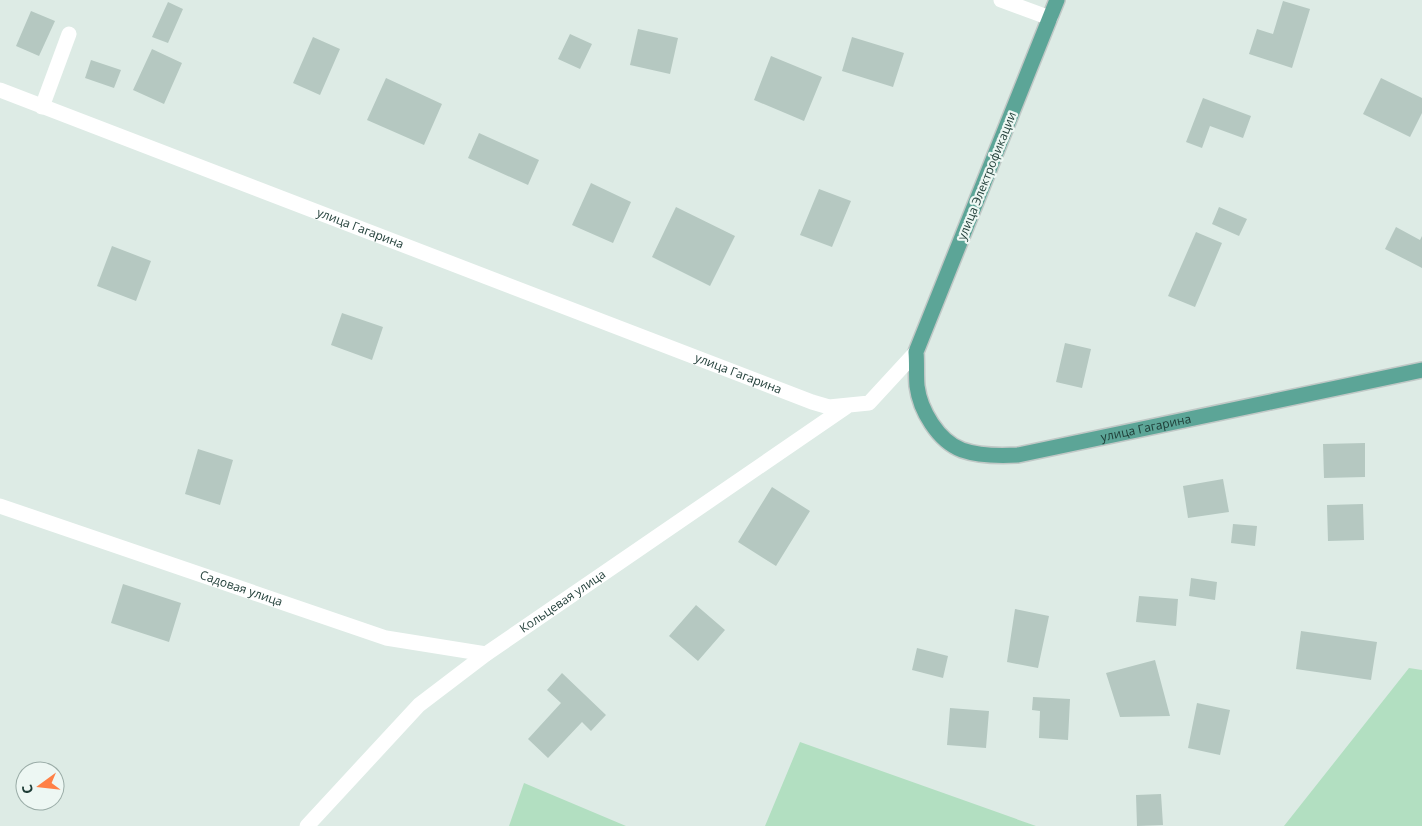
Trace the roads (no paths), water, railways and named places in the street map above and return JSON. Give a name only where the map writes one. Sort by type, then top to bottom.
[{"type":"main road","name":"улица Электрофикации","points":[[916,352],[1056,0]]},
{"type":"main road","name":"улица Гагарина","points":[[916,352],[917,386],[924,411],[940,433],[960,449],[1000,456],[1018,455],[1422,370]]},
{"type":"street","points":[[1001,0],[1050,18]]},
{"type":"street","points":[[42,107],[69,34]]},
{"type":"street","name":"улица Гагарина","points":[[0,90],[788,394],[829,407],[846,407],[869,403],[916,352]]},
{"type":"street","name":"Кольцевая улица","points":[[307,826],[419,705],[486,654],[846,407]]},
{"type":"street","name":"Садовая улица","points":[[0,506],[386,638],[486,654]]}]
